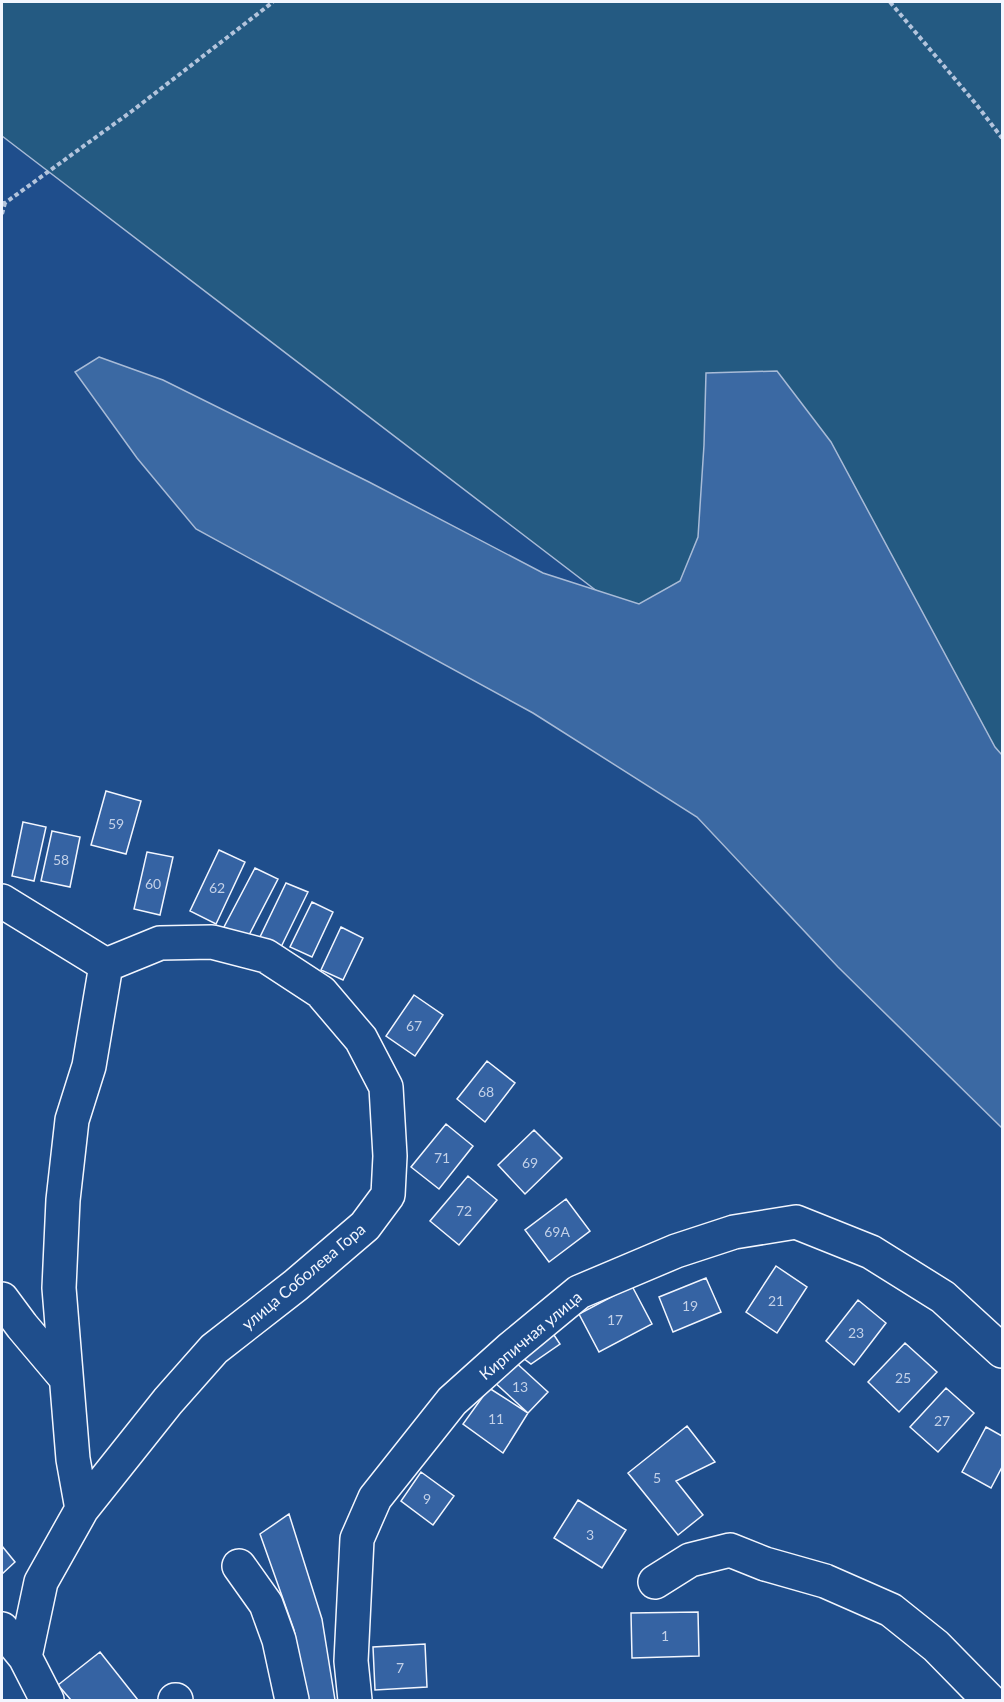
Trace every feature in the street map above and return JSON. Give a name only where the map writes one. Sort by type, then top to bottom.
[{"type":"street","points":[[2,901],[106,965],[89,1066],[72,1119],[64,1188],[59,1288],[73,1459],[82,1509]]},
{"type":"street","name":"улица Соболева Гора","points":[[25,1657],[41,1582],[82,1509],[168,1401],[214,1349],[296,1285],[364,1226],[388,1195],[390,1156],[386,1087],[361,1039],[321,992],[266,956],[212,942],[160,943],[106,965]]},
{"type":"street","name":"Кирпичная улица","points":[[355,1701],[351,1660],[357,1539],[375,1498],[452,1401],[579,1292],[676,1251],[734,1232],[796,1222],[871,1252],[943,1297],[1002,1351]]},
{"type":"street","points":[[2,1299],[65,1377]]},
{"type":"street","points":[[655,1582],[690,1560],[730,1550],[765,1564],[825,1581],[891,1610],[936,1646],[981,1698]]},
{"type":"street","points":[[239,1566],[267,1604],[279,1640],[292,1701]]},
{"type":"street","points":[[2,1629],[25,1657],[47,1701]]},
{"type":"path","points":[[2,214],[3,203],[132,111],[273,2]]},
{"type":"path","points":[[890,2],[1002,138]]},
{"type":"shaded area","points":[[2,2],[1002,2],[1002,901],[2,136]]},
{"type":"shaded area","points":[[99,357],[163,380],[369,482],[543,573],[639,604],[680,581],[698,537],[706,373],[777,371],[831,442],[995,747],[1002,755],[1002,1128],[838,967],[697,817],[533,713],[196,529],[137,458],[75,372]]},
{"type":"building","points":[[106,791],[141,801],[126,854],[91,845]]},
{"type":"building","points":[[23,822],[46,827],[34,881],[12,876]]},
{"type":"building","points":[[52,831],[80,837],[70,887],[41,881]]},
{"type":"building","points":[[219,850],[245,862],[216,924],[190,911]]},
{"type":"building","points":[[147,852],[173,857],[160,915],[134,909]]},
{"type":"building","points":[[255,868],[278,879],[247,939],[224,927]]},
{"type":"building","points":[[286,883],[308,892],[281,947],[260,937]]},
{"type":"building","points":[[312,902],[333,912],[312,957],[290,947]]},
{"type":"building","points":[[341,927],[363,938],[343,980],[321,970]]},
{"type":"building","points":[[414,995],[443,1015],[415,1056],[386,1036]]},
{"type":"building","points":[[487,1061],[515,1083],[485,1122],[457,1099]]},
{"type":"building","points":[[446,1124],[473,1146],[439,1189],[411,1167]]},
{"type":"building","points":[[534,1130],[562,1158],[525,1194],[498,1165]]},
{"type":"building","points":[[468,1176],[497,1200],[459,1245],[430,1221]]},
{"type":"building","points":[[566,1199],[590,1231],[549,1262],[525,1230]]},
{"type":"building","points":[[776,1266],[807,1287],[777,1333],[746,1312]]},
{"type":"building","points":[[706,1278],[721,1312],[673,1332],[659,1297]]},
{"type":"building","points":[[632,1286],[652,1324],[599,1352],[579,1314]]},
{"type":"building","points":[[858,1300],[886,1323],[854,1365],[826,1341]]},
{"type":"building","points":[[552,1332],[560,1344],[531,1364],[519,1355]]},
{"type":"building","points":[[905,1343],[937,1372],[899,1412],[868,1382]]},
{"type":"building","points":[[512,1359],[548,1392],[528,1413],[492,1380]]},
{"type":"building","points":[[489,1388],[528,1413],[503,1453],[463,1424]]},
{"type":"building","points":[[946,1388],[974,1413],[938,1452],[910,1427]]},
{"type":"building","points":[[687,1426],[715,1462],[676,1481],[703,1515],[678,1535],[628,1473]]},
{"type":"building","points":[[986,1427],[1002,1436],[1002,1467],[991,1488],[962,1472]]},
{"type":"building","points":[[421,1472],[454,1496],[433,1525],[401,1501]]},
{"type":"building","points":[[578,1500],[626,1530],[602,1568],[554,1538]]},
{"type":"building","points":[[289,1514],[322,1619],[335,1700],[308,1700],[294,1630],[260,1534]]},
{"type":"building","points":[[2,1546],[15,1562],[2,1574]]},
{"type":"building","points":[[698,1612],[699,1656],[632,1658],[631,1613]]},
{"type":"building","points":[[425,1644],[427,1687],[375,1690],[373,1647]]},
{"type":"building","points":[[100,1652],[138,1700],[71,1700],[58,1685]]}]
